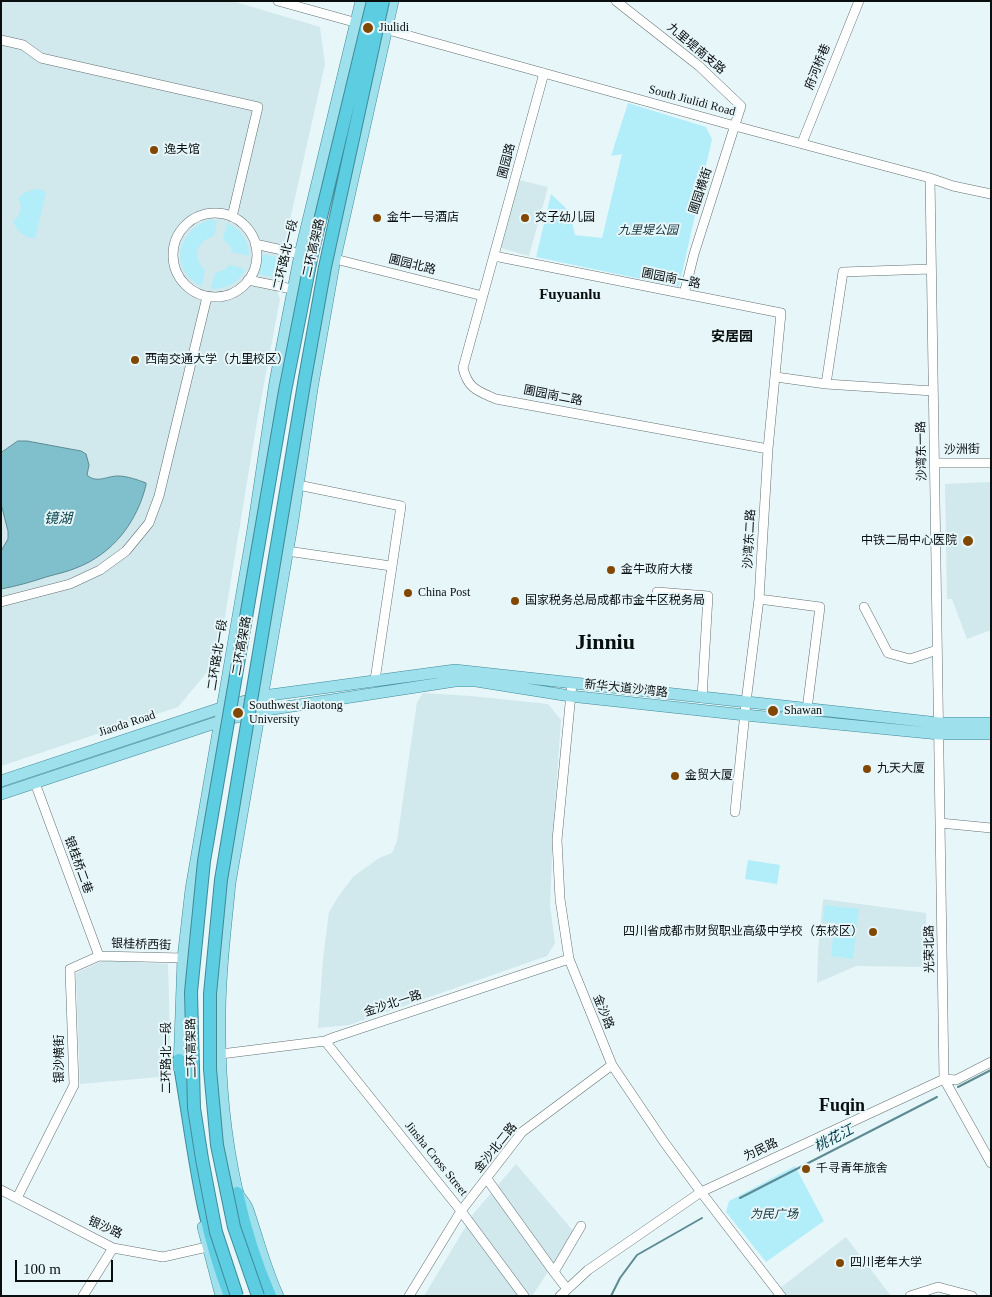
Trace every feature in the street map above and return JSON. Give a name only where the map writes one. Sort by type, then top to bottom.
[{"type":"highway","name":"二环高架路","points":[[237,1296],[216,1232],[194,1108],[192,992],[197,926],[204,861],[285,391],[312,254],[373,1]]},
{"type":"highway","name":"二环高架路","points":[[258,1296],[234,1227],[217,1145],[210,1069],[210,994],[220,889],[323,276],[384,1]]},
{"type":"highway","points":[[179,1060],[191,1144],[218,1266],[230,1296]]},
{"type":"highway","points":[[237,1193],[260,1276],[270,1296]]},
{"type":"main road","name":"二环路北一段","points":[[221,1296],[207,1247],[186,1141],[180,1092],[179,1060],[183,958],[196,856],[224,707],[275,382],[292,289],[361,1]]},
{"type":"main road","points":[[278,1296],[269,1275],[247,1206],[237,1193],[226,1119],[220,1011],[230,883],[263,696],[334,259],[393,1]]},
{"type":"main road","name":"新华大道沙湾路","points":[[263,696],[455,670],[478,671],[807,709],[991,734]]},
{"type":"main road","name":"新华大道沙湾路","points":[[260,711],[455,681],[476,681],[570,696],[745,715],[939,728],[991,723]]},
{"type":"main road","name":"Jiaoda Road","points":[[1,781],[224,707],[263,696]]},
{"type":"main road","points":[[1,794],[221,721],[260,711]]},
{"type":"street","name":"South Jiulidi Road","points":[[278,1],[930,178],[953,186],[991,194]]},
{"type":"street","name":"九里堤南支路","points":[[616,1],[699,66],[741,106],[735,126]]},
{"type":"street","name":"府河桥巷","points":[[802,143],[859,1]]},
{"type":"street","points":[[1,40],[23,45],[41,58],[258,107],[232,217]]},
{"type":"street","name":"圃园路","points":[[494,256],[544,73]]},
{"type":"street","name":"圃园横街","points":[[684,294],[694,254],[735,126]]},
{"type":"street","name":"沙湾东一路","points":[[930,178],[939,728]]},
{"type":"street","points":[[208,213],[221,213],[232,217],[244,225],[255,244],[256,263],[248,280],[242,288],[229,295],[215,298],[200,296],[188,288],[178,277],[173,263],[173,249],[177,236],[184,225],[195,217],[208,213]]},
{"type":"street","points":[[255,244],[300,254]]},
{"type":"street","name":"圃园南一路","points":[[494,256],[781,313],[776,378]]},
{"type":"street","name":"圃园南二路","points":[[494,256],[463,368],[466,380],[479,391],[496,399],[768,449]]},
{"type":"street","name":"圃园北路","points":[[334,259],[482,296]]},
{"type":"street","points":[[826,384],[843,272],[931,269]]},
{"type":"street","points":[[248,280],[292,289]]},
{"type":"street","points":[[1,602],[70,584],[100,570],[126,551],[149,523],[159,496],[207,297]]},
{"type":"street","points":[[776,378],[826,384],[933,391]]},
{"type":"street","name":"沙湾东二路","points":[[735,812],[746,702],[760,599],[768,449],[776,378]]},
{"type":"street","name":"沙洲街","points":[[934,463],[991,463]]},
{"type":"street","points":[[298,485],[401,506],[375,680]]},
{"type":"street","points":[[287,551],[391,566]]},
{"type":"street","points":[[657,592],[708,596],[702,698]]},
{"type":"street","points":[[760,599],[820,607],[807,709]]},
{"type":"street","points":[[864,606],[888,653],[910,659],[938,650]]},
{"type":"street","name":"金沙路","points":[[572,683],[557,840],[560,899],[569,959],[612,1065],[700,1192],[781,1296]]},
{"type":"street","name":"光荣北路","points":[[939,728],[944,1079],[991,1163]]},
{"type":"street","name":"银桂桥二巷","points":[[35,783],[99,956]]},
{"type":"street","points":[[940,823],[991,828]]},
{"type":"street","name":"银桂桥西街","points":[[99,956],[183,958]]},
{"type":"street","name":"银沙横街","points":[[17,1198],[74,1085],[70,969],[99,956]]},
{"type":"street","name":"金沙北一路","points":[[221,1054],[325,1041],[569,959]]},
{"type":"street","name":"Jinsha Cross Street","points":[[325,1041],[461,1212],[524,1296]]},
{"type":"street","name":"为民路","points":[[560,1296],[588,1270],[700,1192],[944,1079],[956,1080],[991,1062]]},
{"type":"street","name":"金沙北二路","points":[[409,1296],[461,1212],[522,1132],[612,1065]]},
{"type":"street","points":[[487,1179],[567,1289]]},
{"type":"street","name":"银沙路","points":[[1,1190],[112,1248],[163,1257],[207,1247]]},
{"type":"street","points":[[554,1272],[581,1226]]},
{"type":"street","points":[[83,1296],[112,1248]]},
{"type":"street","points":[[910,1296],[938,1287],[972,1296]]},
{"type":"shaded area","name":"西南交通大学（九里校区）","points":[[1,1],[232,1],[320,27],[325,64],[276,287],[280,299],[257,421],[218,659],[178,707],[1,766]]},
{"type":"shaded area","name":"交子幼儿园","points":[[519,180],[548,187],[529,256],[501,248]]},
{"type":"shaded area","name":"中铁二局中心医院","points":[[991,482],[991,630],[967,639],[952,599],[947,599],[945,484]]},
{"type":"shaded area","points":[[423,693],[548,704],[561,720],[550,905],[555,943],[547,956],[349,1025],[318,1028],[323,959],[329,912],[353,877],[379,858],[392,853],[397,841],[417,702]]},
{"type":"shaded area","name":"四川省成都市财贸职业高级中学校（东校区）","points":[[823,899],[926,913],[928,967],[856,966],[817,983]]},
{"type":"shaded area","points":[[104,960],[168,964],[171,1076],[80,1084],[76,973]]},
{"type":"shaded area","points":[[516,1164],[574,1232],[532,1296],[424,1296],[474,1213]]},
{"type":"shaded area","name":"四川老年大学","points":[[846,1237],[891,1296],[786,1296],[780,1288]]},
{"type":"green space","name":"九里堤公园","points":[[628,103],[706,127],[712,139],[679,287],[536,257],[551,194],[570,212],[575,235],[602,238],[622,154],[611,156]]},
{"type":"green space","points":[[39,189],[46,192],[35,239],[22,233],[13,222],[18,217],[20,211],[18,198],[27,192]]},
{"type":"green space","points":[[209,220],[217,221],[214,236],[208,238],[199,246],[197,255],[205,270],[202,286],[191,279],[184,270],[181,261],[181,251],[184,241],[190,233],[198,225]]},
{"type":"green space","points":[[227,223],[236,228],[246,240],[249,256],[232,252],[230,246],[223,239]]},
{"type":"green space","points":[[262,254],[277,257],[272,277],[258,274]]},
{"type":"green space","points":[[229,265],[245,269],[239,278],[231,284],[222,288],[211,289],[215,273],[224,270]]},
{"type":"green space","points":[[748,860],[780,865],[777,884],[745,879]]},
{"type":"green space","points":[[825,905],[859,909],[853,959],[831,956],[835,922],[823,921]]},
{"type":"green space","name":"为民广场","points":[[795,1166],[824,1221],[766,1262],[726,1212],[729,1201]]},
{"type":"water","name":"镜湖","points":[[18,441],[81,451],[86,454],[89,465],[87,475],[91,478],[121,476],[146,483],[146,485],[142,499],[130,524],[112,545],[101,554],[69,571],[1,589],[1,551],[8,539],[8,531],[1,504],[1,453]]},
{"type":"waterway","name":"桃花江","points":[[958,1087],[991,1070]]},
{"type":"waterway","name":"桃花江","points":[[740,1198],[937,1097]]},
{"type":"waterway","name":"桃花江","points":[[611,1296],[620,1278],[637,1255],[702,1218]]},
{"type":"place","name":"Jiulidi","points":[[368,28]]},
{"type":"place","name":"逸夫馆","points":[[154,150]]},
{"type":"place","name":"金牛一号酒店","points":[[377,218]]},
{"type":"place","name":"交子幼儿园","points":[[525,218]]},
{"type":"place","name":"西南交通大学（九里校区）","points":[[135,360]]},
{"type":"place","name":"中铁二局中心医院","points":[[968,541]]},
{"type":"place","name":"金牛政府大楼","points":[[611,570]]},
{"type":"place","name":"China Post","points":[[408,593]]},
{"type":"place","name":"国家税务总局成都市金牛区税务局","points":[[515,601]]},
{"type":"place","name":"Shawan","points":[[773,711]]},
{"type":"place","name":"Southwest Jiaotong University","points":[[238,713]]},
{"type":"place","name":"九天大厦","points":[[867,769]]},
{"type":"place","name":"金贸大厦","points":[[675,776]]},
{"type":"place","name":"四川省成都市财贸职业高级中学校（东校区）","points":[[873,932]]},
{"type":"place","name":"千寻青年旅舍","points":[[806,1169]]},
{"type":"place","name":"四川老年大学","points":[[840,1263]]},
{"type":"district","name":"Fuyuanlu","points":[[570,295]]},
{"type":"district","name":"安居园","points":[[732,337]]},
{"type":"district","name":"Jinniu","points":[[605,643]]},
{"type":"district","name":"Fuqin","points":[[842,1106]]}]
